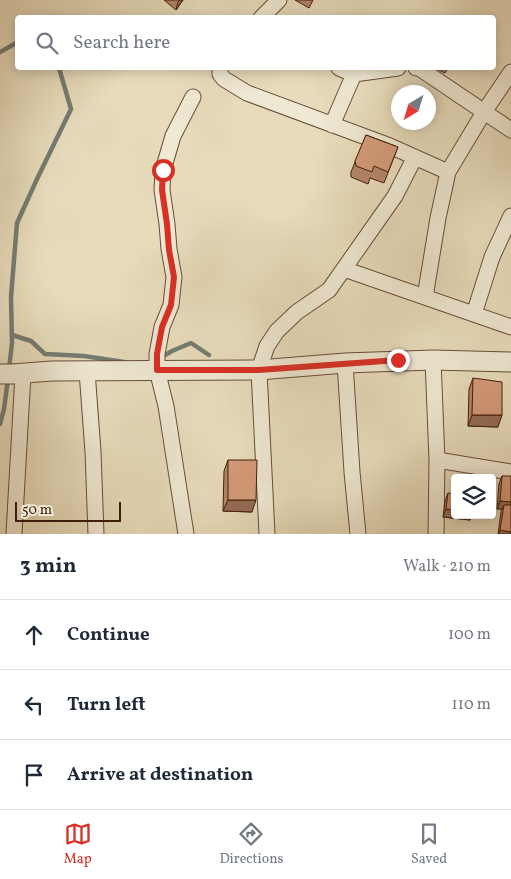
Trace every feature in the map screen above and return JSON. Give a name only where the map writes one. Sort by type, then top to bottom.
[{"type":"street","points":[[264,15],[279,0]]},
{"type":"street","points":[[220,70],[220,74],[224,79],[248,92],[415,157],[448,172]]},
{"type":"street","points":[[344,70],[354,74],[383,70]]},
{"type":"street","points":[[419,70],[511,130]]},
{"type":"street","points":[[425,297],[438,218],[448,172],[484,112],[511,72]]},
{"type":"street","points":[[332,125],[354,74]]},
{"type":"street","points":[[186,534],[166,406],[157,370],[157,354],[162,327],[171,305],[174,277],[162,190],[163,170],[173,136],[193,97]]},
{"type":"street","points":[[267,534],[259,370],[267,346],[276,331],[297,312],[329,290],[395,196],[415,157]]},
{"type":"street","points":[[474,314],[492,257],[509,224]]},
{"type":"street","points":[[344,269],[511,327]]},
{"type":"street","points":[[433,360],[437,460],[436,534]]},
{"type":"street","points":[[14,534],[12,374],[52,371],[259,370],[345,363],[433,360],[511,362]]},
{"type":"street","points":[[345,363],[358,534]]},
{"type":"street","points":[[87,371],[93,452],[96,534]]},
{"type":"street","points":[[437,460],[511,472]]},
{"type":"building","points":[[366,135],[398,147],[388,172],[374,166],[372,172],[356,166],[355,161]]},
{"type":"building","points":[[473,378],[502,382],[502,415],[472,415]]},
{"type":"building","points":[[228,460],[257,460],[256,500],[228,500]]},
{"type":"building","points":[[502,476],[511,476],[511,502],[500,501]]},
{"type":"building","points":[[448,493],[451,493],[451,510],[446,509]]},
{"type":"building","points":[[504,505],[511,505],[511,532],[500,530]]},
{"type":"waterway","points":[[0,52],[15,44]]},
{"type":"waterway","points":[[9,369],[12,343],[11,297],[17,223],[71,109],[60,70]]},
{"type":"waterway","points":[[12,335],[31,341],[45,354],[84,356],[124,362]]},
{"type":"waterway","points":[[160,358],[191,343],[209,355]]},
{"type":"waterway","points":[[0,424],[8,379]]},
{"type":"route","points":[[163,170],[162,190],[174,277],[171,305],[162,327],[157,354],[157,370],[259,370],[398,360]]}]
